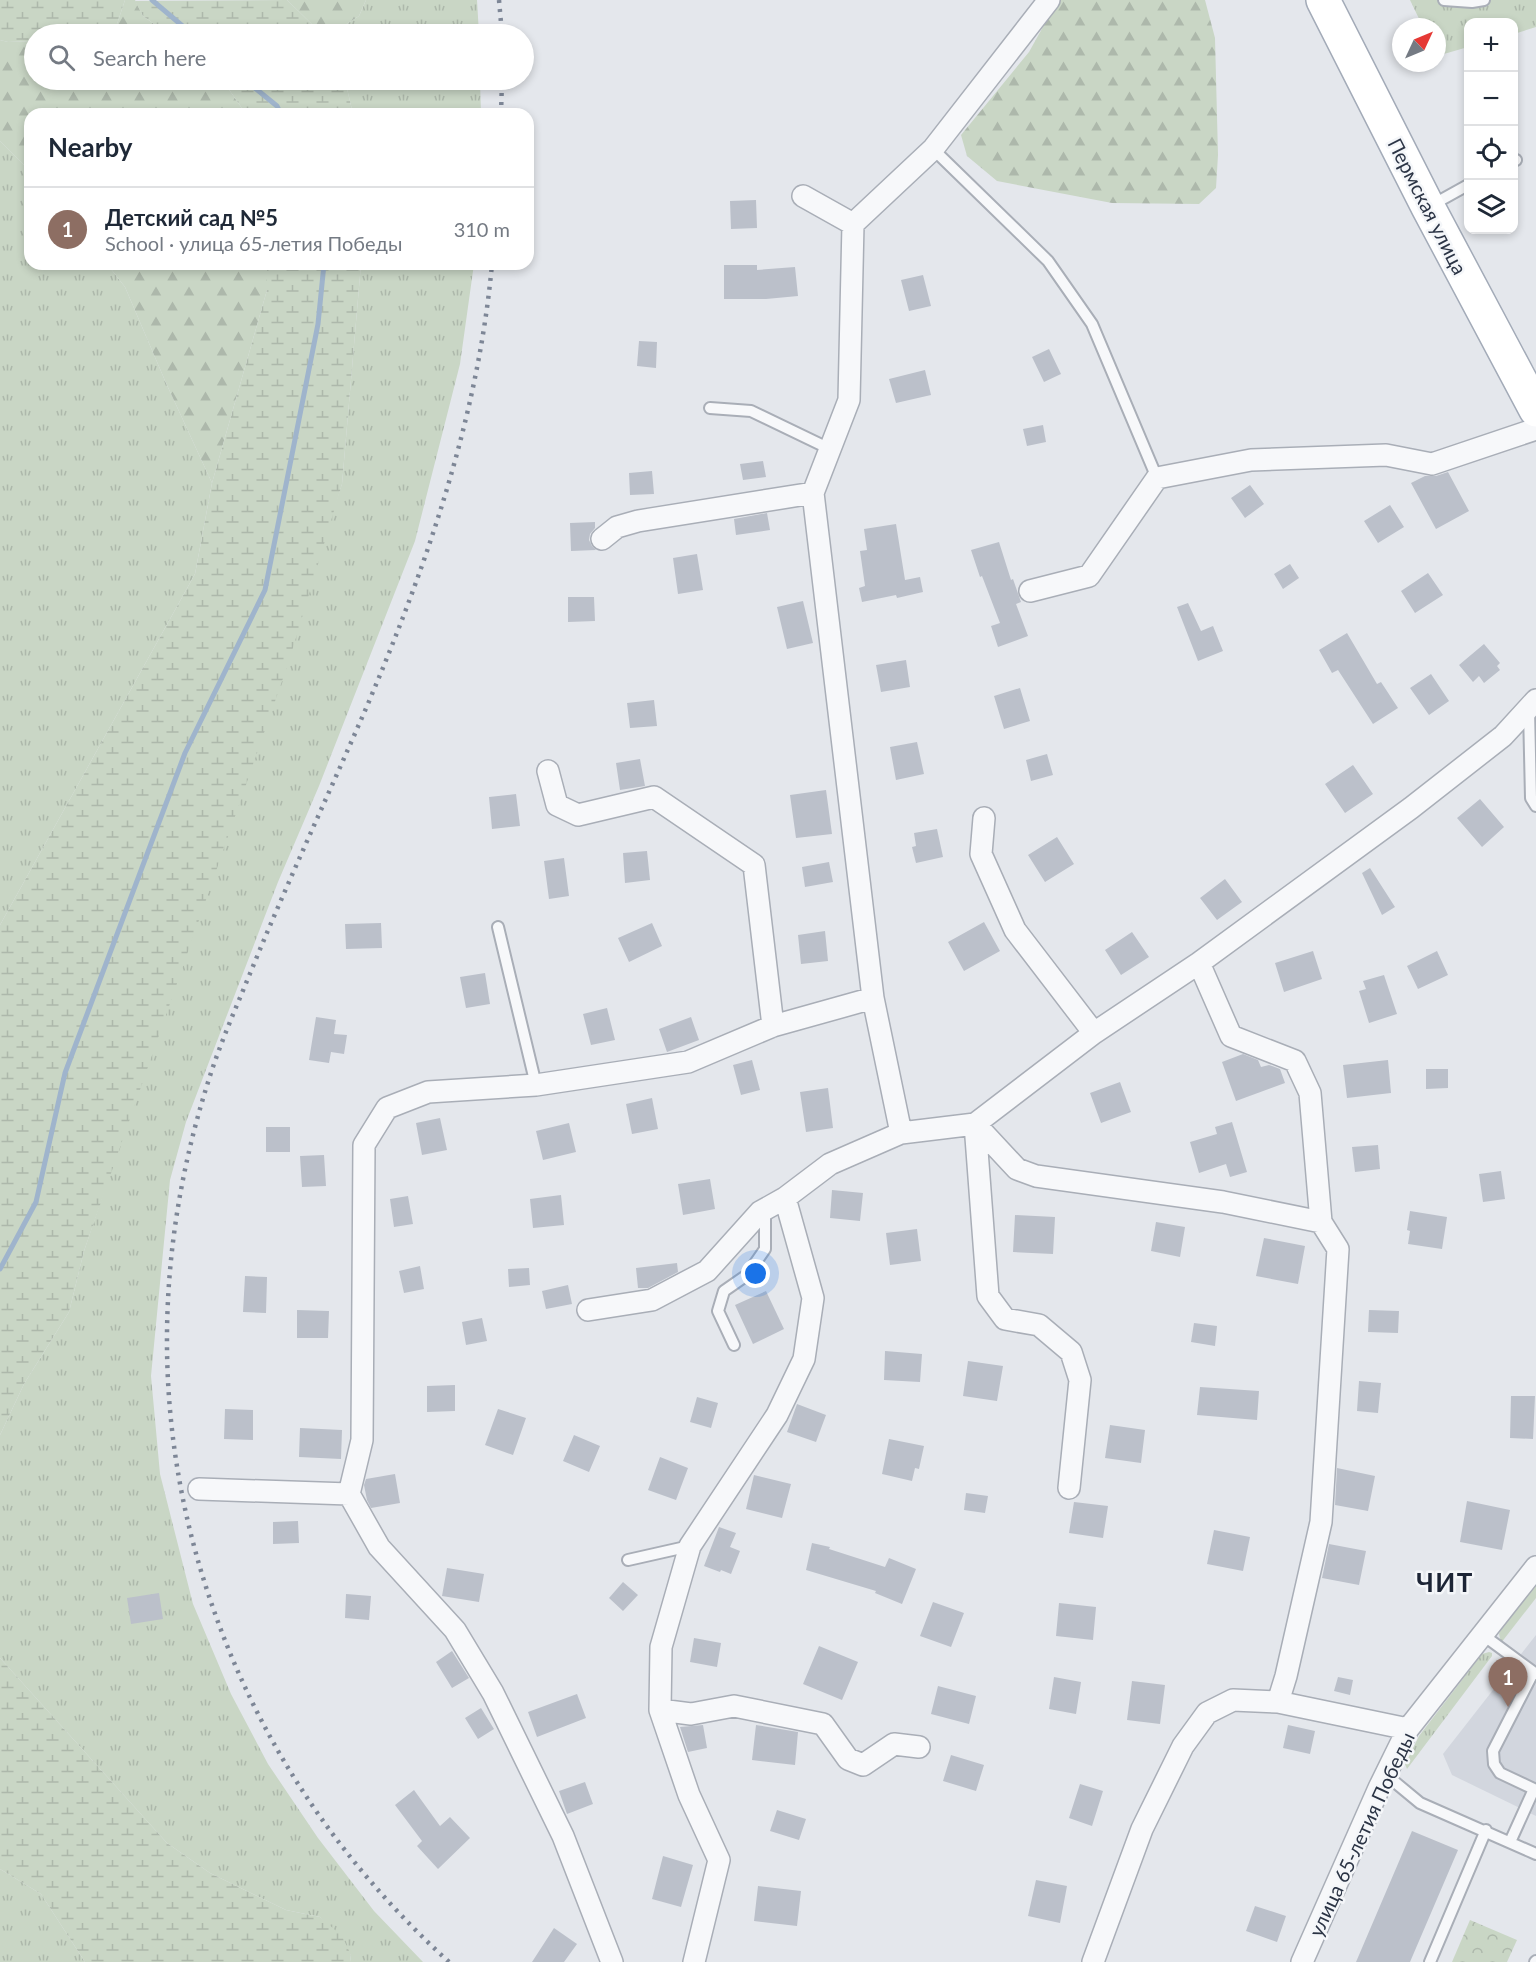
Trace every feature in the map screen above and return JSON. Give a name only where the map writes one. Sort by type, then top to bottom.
[{"type":"main road","name":"Пермская улица","points":[[1323,0],[1428,207],[1536,410]]},
{"type":"street","points":[[901,1133],[873,998],[813,493],[849,400],[853,224],[933,149],[1049,0]]},
{"type":"street","points":[[804,196],[853,224]]},
{"type":"street","points":[[1030,591],[1089,576],[1157,478],[1251,460],[1386,455],[1432,464],[1536,429]]},
{"type":"street","points":[[602,538],[617,527],[638,520],[813,493]]},
{"type":"street","points":[[588,1310],[652,1300],[707,1272],[765,1209],[830,1164],[901,1133],[975,1124],[1094,1033],[1199,963],[1411,808],[1503,736],[1532,703]]},
{"type":"street","points":[[548,771],[557,805],[578,815],[654,797],[754,865],[773,1026]]},
{"type":"street","points":[[984,818],[981,854],[1015,930],[1094,1033]]},
{"type":"street","points":[[1199,963],[1231,1036],[1295,1061],[1310,1093],[1321,1222],[1338,1249],[1321,1522],[1278,1702]]},
{"type":"street","points":[[612,1962],[562,1836],[494,1693],[455,1630],[379,1547],[349,1494],[362,1440],[364,1145],[387,1108],[428,1092],[536,1085],[688,1062],[773,1026],[873,998]]},
{"type":"street","points":[[975,1124],[1017,1169],[1036,1176],[1223,1202],[1321,1222]]},
{"type":"street","points":[[975,1124],[988,1296],[1005,1318],[1039,1325],[1071,1352],[1080,1380],[1069,1488]]},
{"type":"street","points":[[694,1962],[719,1860],[688,1795],[660,1710],[661,1647],[690,1546],[777,1415],[804,1359],[813,1298],[784,1198]]},
{"type":"street","points":[[199,1489],[349,1494]]},
{"type":"street","name":"улица 65-летия Победы","points":[[1302,1962],[1385,1774],[1408,1730],[1536,1567]]},
{"type":"street","points":[[1093,1962],[1142,1829],[1183,1746],[1207,1713],[1233,1700],[1278,1702],[1408,1730]]},
{"type":"street","points":[[660,1710],[691,1714],[734,1706],[823,1724],[848,1759],[863,1765],[894,1743],[919,1747]]},
{"type":"lane","points":[[1444,0],[1472,2],[1484,0]]},
{"type":"lane","points":[[933,149],[1048,261],[1092,324],[1157,478]]},
{"type":"lane","points":[[1428,207],[1464,187]]},
{"type":"lane","points":[[710,408],[751,411],[830,449]]},
{"type":"lane","points":[[1532,703],[1531,798],[1536,806]]},
{"type":"lane","points":[[498,927],[536,1085]]},
{"type":"lane","points":[[734,1345],[718,1311],[724,1291],[747,1275],[765,1249],[765,1209]]},
{"type":"lane","points":[[628,1560],[690,1546]]},
{"type":"lane","points":[[1483,1635],[1534,1674],[1493,1751],[1494,1764],[1500,1773],[1535,1790],[1510,1842]]},
{"type":"lane","points":[[1385,1774],[1420,1803],[1486,1830],[1536,1854]]},
{"type":"lane","points":[[1430,1962],[1486,1830]]},
{"type":"shaded area","points":[[1536,1635],[1536,1816],[1452,1775],[1443,1754]]},
{"type":"green space","points":[[0,0],[125,0],[117,24],[24,24],[24,41],[0,40]]},
{"type":"green space","points":[[125,0],[135,0],[143,16],[154,24],[117,24]]},
{"type":"green space","points":[[287,0],[366,0],[359,16],[347,24],[312,24]]},
{"type":"green space","points":[[287,0],[312,24],[154,24],[143,16],[135,1]]},
{"type":"green space","points":[[366,0],[477,0],[478,24],[347,24],[359,16]]},
{"type":"green space","points":[[1049,0],[1205,0],[1215,38],[1218,155],[1216,188],[1199,204],[1112,203],[997,181],[967,156],[961,135],[1029,52],[1053,9]]},
{"type":"green space","points":[[1410,0],[1536,0],[1536,27],[1518,33],[1518,18],[1464,18],[1464,48],[1446,53],[1446,18],[1419,18]]},
{"type":"green space","points":[[0,40],[24,41],[24,90],[229,90],[242,108],[24,108],[24,165],[0,141]]},
{"type":"green space","points":[[347,90],[480,90],[481,108],[352,108]]},
{"type":"green space","points":[[347,90],[352,108],[242,108],[230,91]]},
{"type":"green space","points":[[0,141],[24,165],[24,270],[112,270],[125,287],[212,483],[195,574],[0,925]]},
{"type":"green space","points":[[112,270],[267,270],[267,290],[212,483],[166,383],[125,287]]},
{"type":"green space","points":[[267,270],[360,270],[342,484],[289,661],[84,1251],[69,1312],[24,1384],[0,1435],[0,925],[195,574],[212,483],[267,290]]},
{"type":"green space","points":[[360,270],[473,270],[460,364],[415,541],[319,786],[278,882],[186,1122],[170,1180],[151,1376],[160,1474],[193,1604],[231,1694],[268,1764],[318,1838],[374,1911],[423,1962],[350,1962],[351,1955],[320,1917],[286,1910],[210,1873],[167,1843],[0,1658],[0,1435],[24,1384],[69,1312],[84,1251],[342,484]]},
{"type":"green space","points":[[1536,1583],[1536,1598],[1501,1643],[1499,1634],[1501,1629]]},
{"type":"green space","points":[[1489,1652],[1492,1656],[1407,1769],[1405,1764],[1419,1736],[1482,1654]]},
{"type":"green space","points":[[0,1658],[167,1843],[210,1873],[286,1910],[320,1917],[342,1936],[351,1955],[350,1962],[85,1962],[41,1894],[0,1869]]},
{"type":"green space","points":[[0,1869],[41,1894],[85,1962],[0,1962]]},
{"type":"green space","points":[[1470,1920],[1517,1940],[1507,1962],[1452,1962]]},
{"type":"building","points":[[756,200],[757,228],[731,229],[730,201]]},
{"type":"building","points":[[724,265],[757,265],[757,270],[795,267],[798,296],[724,299]]},
{"type":"building","points":[[923,275],[931,306],[909,311],[901,280]]},
{"type":"building","points":[[639,341],[657,342],[656,368],[637,366]]},
{"type":"building","points":[[1049,349],[1061,374],[1044,382],[1032,357]]},
{"type":"building","points":[[925,370],[931,395],[896,403],[889,379]]},
{"type":"building","points":[[1043,425],[1046,442],[1027,446],[1023,429]]},
{"type":"building","points":[[763,461],[766,477],[743,480],[740,464]]},
{"type":"building","points":[[652,471],[654,494],[630,495],[629,473]]},
{"type":"building","points":[[1448,472],[1469,511],[1436,529],[1411,483],[1425,476],[1436,476]]},
{"type":"building","points":[[1250,485],[1264,504],[1245,518],[1231,498]]},
{"type":"building","points":[[1390,505],[1404,527],[1378,543],[1364,521]]},
{"type":"building","points":[[767,513],[770,530],[736,535],[734,519]]},
{"type":"building","points":[[595,522],[595,528],[589,540],[596,550],[571,551],[570,523]]},
{"type":"building","points":[[896,524],[905,580],[920,577],[923,592],[862,602],[859,588],[865,586],[860,551],[867,550],[864,529]]},
{"type":"building","points":[[999,542],[1011,580],[1013,579],[1021,602],[1016,604],[1028,636],[998,647],[991,626],[1000,623],[971,550]]},
{"type":"building","points":[[697,554],[703,590],[678,594],[673,558]]},
{"type":"building","points":[[1290,564],[1299,578],[1283,589],[1274,574]]},
{"type":"building","points":[[1428,573],[1443,595],[1415,613],[1401,591]]},
{"type":"building","points":[[568,597],[594,597],[595,621],[568,622]]},
{"type":"building","points":[[803,601],[813,643],[787,649],[777,607]]},
{"type":"building","points":[[1188,603],[1201,631],[1213,626],[1223,651],[1198,661],[1177,607]]},
{"type":"building","points":[[1347,633],[1377,684],[1381,682],[1398,708],[1373,724],[1338,670],[1332,673],[1319,650]]},
{"type":"building","points":[[1484,644],[1500,663],[1497,666],[1500,670],[1484,683],[1479,676],[1473,682],[1459,665]]},
{"type":"building","points":[[906,660],[910,687],[881,692],[876,665]]},
{"type":"building","points":[[1431,674],[1449,701],[1429,715],[1410,688]]},
{"type":"building","points":[[1020,688],[1030,721],[1004,729],[994,696]]},
{"type":"building","points":[[654,700],[657,726],[630,728],[627,703]]},
{"type":"building","points":[[917,742],[924,774],[896,780],[890,747]]},
{"type":"building","points":[[1047,754],[1053,775],[1031,781],[1026,760]]},
{"type":"building","points":[[640,759],[645,786],[620,790],[616,763]]},
{"type":"building","points":[[1353,765],[1373,794],[1345,813],[1325,784]]},
{"type":"building","points":[[826,790],[832,834],[796,838],[790,795]]},
{"type":"building","points":[[516,794],[520,826],[492,829],[489,797]]},
{"type":"building","points":[[1480,799],[1504,827],[1482,847],[1457,818]]},
{"type":"building","points":[[937,829],[943,857],[916,863],[912,847],[916,846],[914,833]]},
{"type":"building","points":[[1057,837],[1074,864],[1045,882],[1028,855]]},
{"type":"building","points":[[647,851],[650,880],[625,883],[623,853]]},
{"type":"building","points":[[564,858],[569,896],[549,899],[544,861]]},
{"type":"building","points":[[829,862],[833,882],[805,887],[802,867]]},
{"type":"building","points":[[1370,868],[1395,907],[1382,915],[1362,873]]},
{"type":"building","points":[[1225,879],[1242,902],[1217,920],[1200,898]]},
{"type":"building","points":[[984,922],[1000,951],[964,971],[948,942]]},
{"type":"building","points":[[381,923],[382,948],[346,949],[345,924]]},
{"type":"building","points":[[652,923],[662,946],[629,962],[618,938]]},
{"type":"building","points":[[825,931],[828,961],[801,964],[798,935]]},
{"type":"building","points":[[1132,932],[1149,957],[1121,975],[1105,950]]},
{"type":"building","points":[[1313,951],[1322,979],[1284,992],[1275,963]]},
{"type":"building","points":[[1437,951],[1448,975],[1418,989],[1407,966]]},
{"type":"building","points":[[485,973],[490,1004],[466,1008],[460,977]]},
{"type":"building","points":[[1384,975],[1397,1014],[1369,1023],[1359,991],[1366,989],[1363,981]]},
{"type":"building","points":[[607,1008],[615,1040],[591,1045],[583,1014]]},
{"type":"building","points":[[316,1017],[336,1020],[334,1034],[347,1035],[344,1054],[331,1052],[329,1063],[309,1060]]},
{"type":"building","points":[[691,1017],[699,1040],[667,1052],[659,1029]]},
{"type":"building","points":[[1243,1054],[1258,1060],[1261,1067],[1269,1065],[1280,1069],[1285,1083],[1236,1101],[1222,1062]]},
{"type":"building","points":[[752,1060],[760,1090],[741,1095],[733,1065]]},
{"type":"building","points":[[1388,1060],[1391,1093],[1347,1098],[1343,1065]]},
{"type":"building","points":[[1426,1069],[1448,1069],[1448,1088],[1426,1089]]},
{"type":"building","points":[[1120,1082],[1131,1112],[1101,1123],[1090,1093]]},
{"type":"building","points":[[828,1088],[833,1128],[806,1132],[800,1092]]},
{"type":"building","points":[[652,1098],[658,1129],[632,1134],[626,1104]]},
{"type":"building","points":[[440,1118],[447,1150],[422,1155],[416,1123]]},
{"type":"building","points":[[1232,1122],[1247,1172],[1230,1177],[1226,1164],[1199,1173],[1190,1142],[1217,1134],[1215,1127]]},
{"type":"building","points":[[569,1123],[576,1152],[543,1160],[536,1131]]},
{"type":"building","points":[[266,1127],[290,1127],[290,1152],[266,1152]]},
{"type":"building","points":[[1378,1145],[1380,1169],[1355,1172],[1352,1147]]},
{"type":"building","points":[[324,1155],[326,1186],[302,1187],[300,1156]]},
{"type":"building","points":[[1501,1171],[1505,1199],[1483,1202],[1479,1174]]},
{"type":"building","points":[[710,1179],[715,1209],[683,1215],[678,1184]]},
{"type":"building","points":[[832,1190],[863,1193],[860,1221],[830,1218]]},
{"type":"building","points":[[561,1195],[564,1225],[533,1228],[530,1199]]},
{"type":"building","points":[[408,1196],[413,1224],[394,1227],[390,1199]]},
{"type":"building","points":[[1410,1211],[1447,1217],[1442,1249],[1408,1244],[1410,1231],[1407,1230]]},
{"type":"building","points":[[1015,1215],[1055,1217],[1053,1254],[1013,1252]]},
{"type":"building","points":[[1156,1222],[1185,1227],[1180,1257],[1151,1251]]},
{"type":"building","points":[[917,1229],[921,1261],[890,1265],[886,1233]]},
{"type":"building","points":[[1264,1238],[1305,1246],[1298,1284],[1256,1276]]},
{"type":"building","points":[[677,1263],[678,1272],[648,1288],[638,1288],[636,1268]]},
{"type":"building","points":[[420,1266],[424,1289],[404,1293],[399,1271]]},
{"type":"building","points":[[529,1268],[530,1285],[509,1287],[508,1269]]},
{"type":"building","points":[[245,1276],[267,1277],[266,1313],[243,1312]]},
{"type":"building","points":[[568,1285],[572,1304],[546,1309],[542,1291]]},
{"type":"building","points":[[766,1291],[784,1329],[753,1344],[735,1305]]},
{"type":"building","points":[[297,1310],[329,1311],[328,1338],[297,1338]]},
{"type":"building","points":[[1369,1310],[1399,1311],[1398,1333],[1368,1332]]},
{"type":"building","points":[[482,1318],[487,1341],[466,1345],[462,1322]]},
{"type":"building","points":[[1194,1323],[1217,1326],[1215,1346],[1191,1342]]},
{"type":"building","points":[[885,1351],[922,1354],[920,1382],[884,1380]]},
{"type":"building","points":[[968,1361],[1003,1366],[997,1401],[963,1396]]},
{"type":"building","points":[[1359,1381],[1381,1383],[1378,1413],[1357,1411]]},
{"type":"building","points":[[455,1385],[455,1411],[427,1412],[427,1386]]},
{"type":"building","points":[[1200,1387],[1259,1391],[1257,1420],[1197,1415]]},
{"type":"building","points":[[1511,1396],[1535,1396],[1533,1439],[1510,1438]]},
{"type":"building","points":[[697,1397],[718,1403],[711,1428],[690,1422]]},
{"type":"building","points":[[797,1404],[826,1415],[816,1442],[787,1432]]},
{"type":"building","points":[[225,1409],[253,1410],[253,1440],[224,1439]]},
{"type":"building","points":[[498,1409],[526,1418],[513,1455],[485,1445]]},
{"type":"building","points":[[1110,1425],[1145,1430],[1141,1463],[1105,1458]]},
{"type":"building","points":[[300,1428],[342,1430],[341,1459],[299,1457]]},
{"type":"building","points":[[574,1435],[600,1446],[589,1472],[563,1461]]},
{"type":"building","points":[[889,1439],[924,1446],[919,1469],[915,1468],[912,1481],[882,1474]]},
{"type":"building","points":[[660,1457],[688,1468],[676,1500],[648,1490]]},
{"type":"building","points":[[1337,1468],[1375,1476],[1368,1511],[1335,1505]]},
{"type":"building","points":[[395,1474],[400,1503],[371,1508],[364,1485],[366,1479]]},
{"type":"building","points":[[754,1475],[791,1484],[782,1518],[746,1509]]},
{"type":"building","points":[[966,1493],[988,1496],[985,1513],[964,1510]]},
{"type":"building","points":[[1467,1501],[1510,1510],[1502,1550],[1460,1542]]},
{"type":"building","points":[[1074,1502],[1108,1506],[1103,1538],[1069,1533]]},
{"type":"building","points":[[298,1521],[299,1543],[273,1544],[273,1522]]},
{"type":"building","points":[[719,1527],[736,1533],[730,1547],[740,1551],[731,1574],[704,1566]]},
{"type":"building","points":[[1214,1530],[1250,1537],[1243,1571],[1207,1564]]},
{"type":"building","points":[[812,1543],[830,1547],[829,1549],[885,1567],[889,1558],[916,1569],[902,1604],[875,1593],[876,1591],[806,1570]]},
{"type":"building","points":[[1329,1544],[1366,1551],[1359,1585],[1322,1578]]},
{"type":"building","points":[[447,1568],[484,1574],[479,1602],[442,1596]]},
{"type":"building","points":[[623,1582],[638,1595],[623,1611],[609,1598]]},
{"type":"building","points":[[159,1593],[163,1619],[131,1624],[127,1598]]},
{"type":"building","points":[[346,1594],[371,1596],[369,1620],[345,1618]]},
{"type":"building","points":[[933,1602],[964,1613],[951,1647],[920,1636]]},
{"type":"building","points":[[1059,1603],[1096,1607],[1093,1640],[1056,1636]]},
{"type":"building","points":[[694,1638],[721,1643],[717,1667],[690,1662]]},
{"type":"building","points":[[819,1646],[858,1662],[842,1700],[803,1684]]},
{"type":"building","points":[[452,1651],[469,1678],[452,1688],[436,1662]]},
{"type":"building","points":[[1054,1677],[1081,1682],[1076,1714],[1049,1709]]},
{"type":"building","points":[[1338,1677],[1353,1680],[1350,1695],[1334,1691]]},
{"type":"building","points":[[1132,1681],[1165,1685],[1160,1724],[1127,1720]]},
{"type":"building","points":[[938,1686],[976,1696],[969,1724],[931,1714]]},
{"type":"building","points":[[577,1694],[586,1718],[537,1737],[528,1712]]},
{"type":"building","points":[[481,1708],[494,1729],[478,1739],[465,1718]]},
{"type":"building","points":[[703,1725],[707,1748],[688,1752],[680,1727]]},
{"type":"building","points":[[756,1725],[798,1732],[795,1765],[752,1760]]},
{"type":"building","points":[[1288,1725],[1315,1731],[1310,1754],[1283,1748]]},
{"type":"building","points":[[951,1755],[984,1765],[976,1791],[943,1781]]},
{"type":"building","points":[[585,1782],[593,1804],[567,1814],[559,1791]]},
{"type":"building","points":[[1080,1784],[1103,1791],[1092,1826],[1069,1818]]},
{"type":"building","points":[[414,1790],[440,1826],[450,1817],[470,1838],[438,1869],[417,1846],[422,1841],[395,1805]]},
{"type":"building","points":[[777,1810],[806,1819],[799,1840],[770,1831]]},
{"type":"building","points":[[1412,1831],[1458,1850],[1410,1962],[1356,1962]]},
{"type":"building","points":[[663,1856],[693,1865],[681,1907],[652,1899]]},
{"type":"building","points":[[1036,1880],[1067,1886],[1060,1923],[1028,1916]]},
{"type":"building","points":[[758,1886],[801,1891],[797,1926],[754,1921]]},
{"type":"building","points":[[1255,1906],[1286,1916],[1277,1942],[1246,1931]]},
{"type":"building","points":[[554,1928],[577,1944],[564,1962],[532,1962]]},
{"type":"waterway","points":[[152,0],[180,24]]},
{"type":"waterway","points":[[257,90],[278,108]]},
{"type":"waterway","points":[[0,1269],[36,1202],[65,1073],[185,753],[265,590],[318,324],[323,270]]},
{"type":"railway","points":[[499,0],[501,24]]},
{"type":"railway","points":[[501,108],[502,90]]},
{"type":"railway","points":[[449,1962],[408,1922],[334,1836],[302,1791],[273,1743],[248,1693],[225,1641],[206,1587],[188,1524],[176,1461],[169,1397],[167,1333],[170,1270],[178,1206],[191,1142],[209,1079],[263,942],[389,653],[429,545],[447,490],[475,378],[491,270]]},
{"type":"place","name":"Детский сад №5","points":[[1508,1707]]},
{"type":"district","name":"ЧИТ","points":[[1445,1582]]}]
